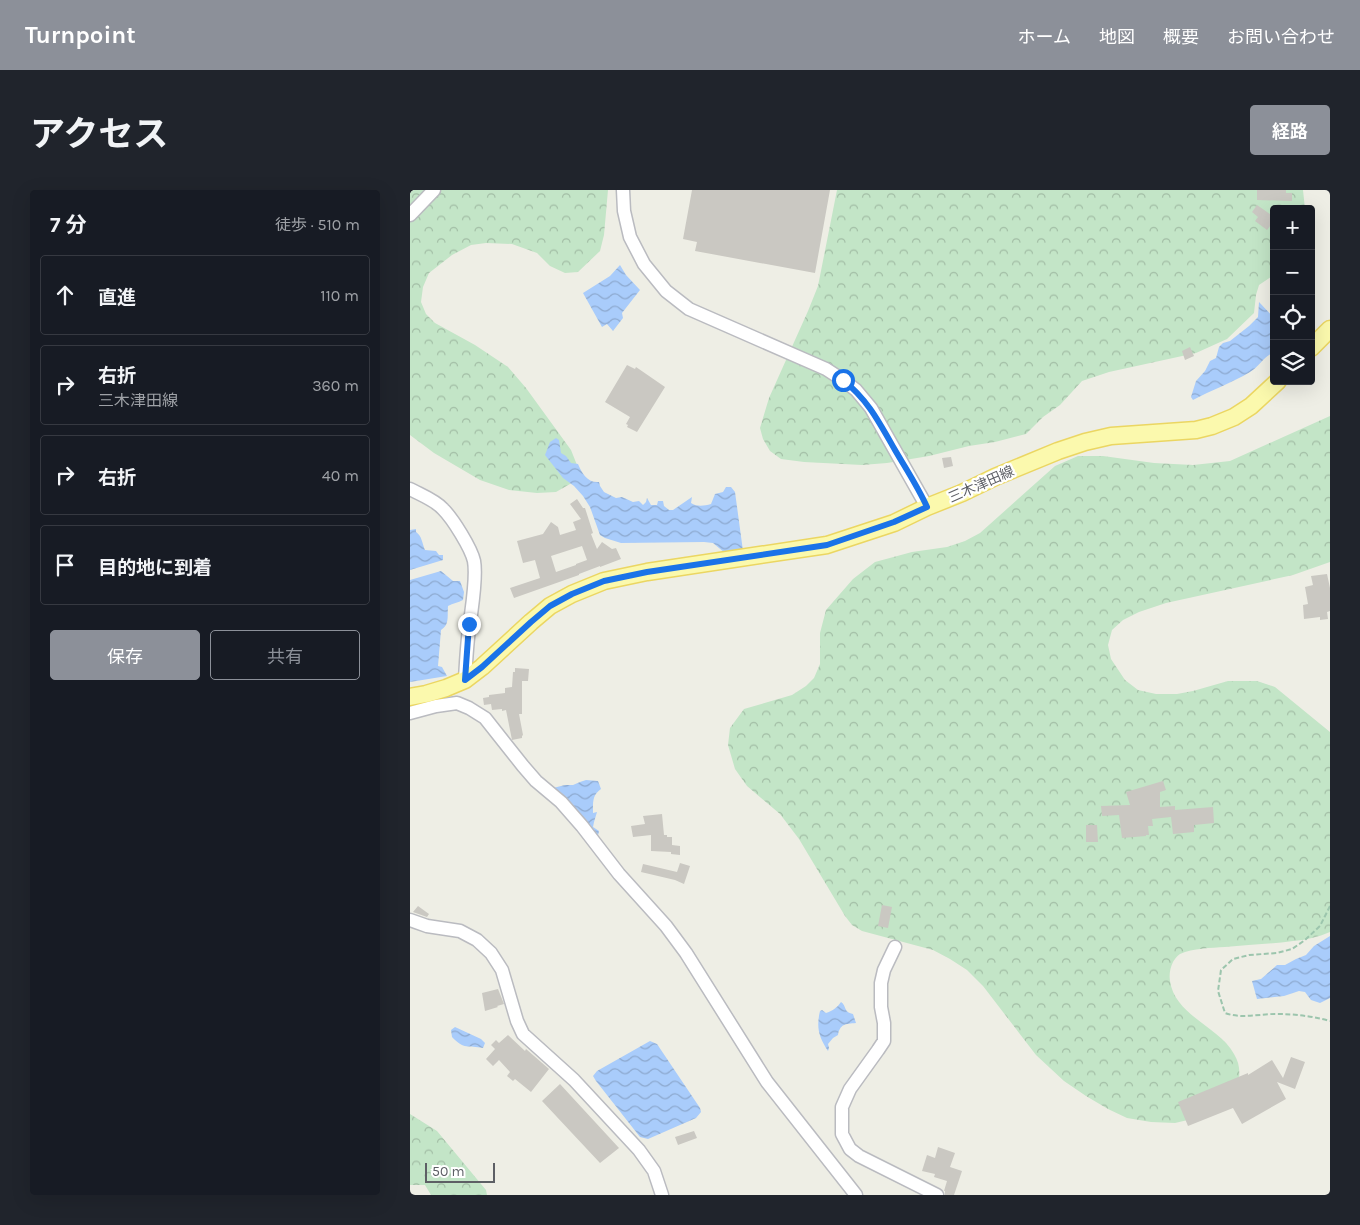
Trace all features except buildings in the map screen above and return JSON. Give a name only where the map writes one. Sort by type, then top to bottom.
[{"type":"main road","points":[[1315,344],[1330,329]]},
{"type":"main road","name":"三木津田線","points":[[410,697],[446,688],[465,680],[550,606],[572,594],[604,581],[647,572],[827,545],[894,522],[1049,454],[1085,442],[1111,436],[1196,430],[1212,426],[1234,417],[1252,406],[1274,385]]},
{"type":"street","points":[[410,215],[434,190]]},
{"type":"street","points":[[623,190],[624,211],[630,238],[644,264],[666,291],[689,309],[826,369],[856,390],[871,408],[927,507]]},
{"type":"street","points":[[410,490],[442,508],[471,552],[474,563],[474,591],[469,624],[465,680]]},
{"type":"street","points":[[410,713],[457,703],[486,718],[523,766],[536,781],[561,802],[619,874],[666,926],[686,953],[767,1082],[856,1195]]},
{"type":"street","points":[[410,920],[427,926],[460,931],[477,940],[491,953],[502,970],[517,1022],[524,1034],[574,1080],[639,1150],[654,1171],[662,1195]]},
{"type":"street","points":[[895,947],[884,970],[881,983],[884,1040],[850,1089],[842,1107],[842,1134],[850,1149],[859,1156],[937,1195]]},
{"type":"path","points":[[1330,906],[1320,926],[1292,949],[1233,959],[1221,970],[1218,991],[1225,1013],[1233,1016],[1304,1015],[1330,1021]]},
{"type":"green space","points":[[410,190],[608,190],[604,235],[600,251],[578,272],[565,273],[550,266],[537,253],[512,244],[486,243],[471,245],[452,255],[429,273],[423,287],[421,302],[426,314],[435,323],[475,345],[508,367],[526,388],[571,450],[577,465],[575,477],[570,484],[556,492],[537,493],[509,490],[480,480],[434,453],[410,435]]},
{"type":"green space","points":[[837,190],[1303,190],[1305,205],[1270,205],[1270,278],[1259,285],[1254,313],[1227,339],[1196,353],[1109,372],[1082,381],[1060,405],[1043,417],[1026,434],[929,456],[862,465],[781,459],[770,451],[763,439],[760,428],[769,398],[818,286]]},
{"type":"green space","points":[[1330,416],[1330,562],[1293,575],[1166,603],[1139,612],[1123,620],[1112,630],[1108,645],[1111,659],[1125,680],[1138,690],[1156,694],[1177,694],[1228,681],[1257,681],[1275,687],[1330,732],[1330,932],[1303,940],[1202,949],[1180,954],[1174,960],[1170,969],[1170,981],[1174,993],[1180,1003],[1219,1036],[1234,1054],[1239,1069],[1239,1079],[1192,1119],[1175,1123],[1127,1118],[1108,1109],[1064,1081],[1036,1055],[983,986],[967,970],[933,950],[862,931],[852,925],[799,839],[780,814],[747,786],[735,769],[728,745],[730,728],[744,709],[792,695],[814,678],[820,664],[820,633],[826,610],[853,579],[875,562],[912,552],[947,547],[965,541],[980,533],[1055,466],[1078,456],[1103,456],[1154,463],[1193,465],[1230,461]]},
{"type":"green space","points":[[410,1114],[437,1131],[486,1190],[487,1195],[431,1195],[425,1185],[410,1185]]},
{"type":"water","points":[[620,265],[626,275],[640,290],[622,313],[623,318],[613,331],[607,324],[602,327],[583,293],[610,276]]},
{"type":"water","points":[[1259,302],[1270,314],[1270,355],[1250,372],[1193,400],[1191,397],[1196,381],[1205,371],[1210,361],[1216,358],[1219,347],[1223,343],[1230,341],[1258,317]]},
{"type":"water","points":[[556,438],[559,440],[561,453],[571,463],[578,464],[588,479],[599,482],[604,492],[616,498],[622,497],[633,502],[639,501],[643,505],[647,498],[651,505],[657,505],[658,501],[663,501],[664,506],[669,510],[673,510],[692,497],[691,503],[693,504],[701,506],[711,504],[715,494],[723,492],[726,487],[731,487],[735,492],[743,551],[725,553],[713,543],[704,542],[621,543],[600,535],[590,507],[583,496],[563,478],[545,455],[550,442]]},
{"type":"water","points":[[416,529],[425,550],[436,551],[439,555],[443,555],[443,560],[410,570],[410,530]]},
{"type":"water","points":[[441,571],[453,581],[460,581],[464,592],[463,600],[448,606],[447,623],[441,630],[438,666],[442,667],[447,676],[410,682],[410,580]]},
{"type":"water","points":[[586,780],[598,781],[601,789],[596,794],[593,803],[593,813],[597,812],[593,827],[599,831],[597,840],[553,788],[573,785]]},
{"type":"water","points":[[1330,936],[1330,998],[1320,1003],[1311,1000],[1305,992],[1299,991],[1284,996],[1257,999],[1252,981],[1261,979],[1277,965],[1285,965],[1306,955],[1314,946]]},
{"type":"water","points":[[841,1002],[848,1012],[853,1014],[856,1023],[846,1024],[842,1027],[838,1035],[828,1044],[828,1051],[819,1032],[820,1011],[822,1010],[826,1013],[836,1008]]},
{"type":"water","points":[[455,1027],[481,1039],[485,1043],[483,1048],[466,1046],[456,1041],[452,1037],[451,1030]]},
{"type":"water","points":[[650,1041],[657,1044],[701,1112],[696,1118],[648,1139],[640,1137],[593,1076],[597,1071]]},
{"type":"route","points":[[469,624],[465,680],[550,606],[572,594],[604,581],[647,572],[827,545],[861,535],[927,507],[871,408],[856,390],[843,380]]}]
